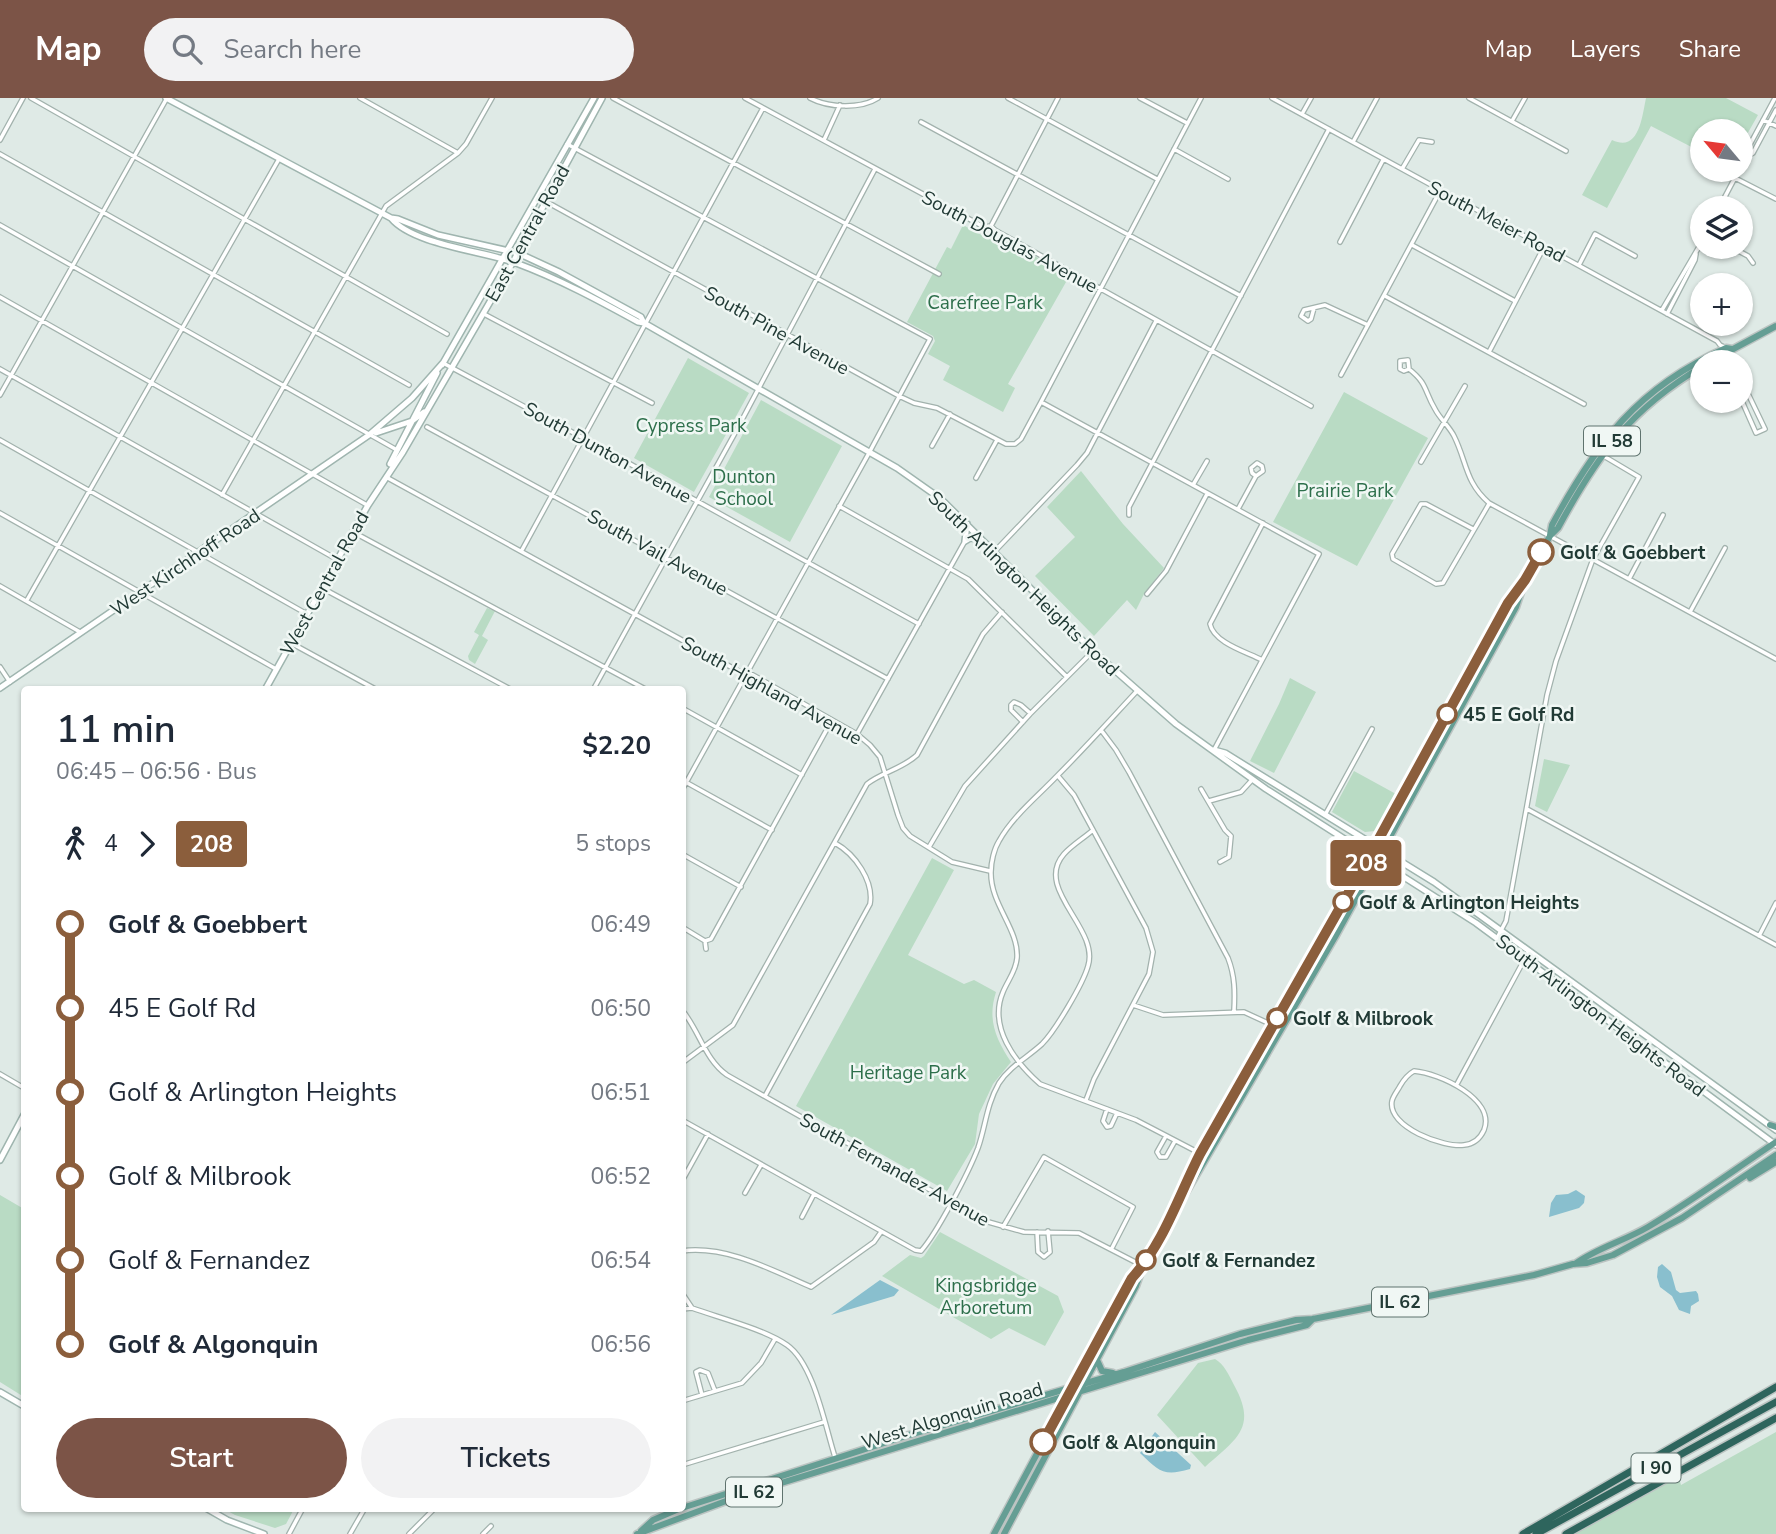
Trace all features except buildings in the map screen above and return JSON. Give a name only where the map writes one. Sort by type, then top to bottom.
[{"type":"highway","points":[[1523,1534],[1776,1387]]},
{"type":"highway","name":"I 90","points":[[1535,1534],[1776,1402]]},
{"type":"highway","name":"I 90","points":[[1566,1534],[1776,1420]]},
{"type":"main road","name":"South Arlington Heights Road","points":[[166,98],[382,214],[438,235],[518,253],[641,317],[645,324]]},
{"type":"main road","name":"East Central Road","points":[[443,363],[594,98]]},
{"type":"main road","name":"East Central Road","points":[[451,367],[513,262],[602,98]]},
{"type":"main road","name":"South Arlington Heights Road","points":[[391,218],[396,225],[434,242],[513,262],[554,278],[645,324],[897,468],[941,499],[1093,651],[1176,724],[1252,779],[1497,938],[1775,1144]]},
{"type":"main road","name":"IL 58","points":[[1728,350],[1776,326]]},
{"type":"main road","name":"West Central Road","points":[[385,477],[443,363]]},
{"type":"main road","name":"West Kirchhoff Road","points":[[0,688],[369,435],[412,398],[443,363]]},
{"type":"main road","name":"IL 58","points":[[1550,536],[1552,525],[1571,489],[1614,428],[1657,388],[1690,366]]},
{"type":"main road","name":"West Central Road","points":[[267,686],[368,505],[403,452],[451,367]]},
{"type":"main road","name":"IL 58","points":[[1203,1156],[1508,603],[1525,580],[1550,536],[1558,528],[1601,455],[1644,407],[1690,374]]},
{"type":"main road","name":"West Kirchhoff Road","points":[[369,435],[412,421],[426,411]]},
{"type":"main road","points":[[965,541],[967,524]]},
{"type":"main road","points":[[965,541],[970,538],[983,540]]},
{"type":"main road","name":"IL 58","points":[[1004,1534],[1136,1286],[1143,1266],[1179,1201],[1183,1188],[1281,1029],[1379,860],[1516,607],[1525,580]]},
{"type":"main road","name":"South Arlington Heights Road","points":[[1214,750],[1225,753],[1428,878],[1774,1128]]},
{"type":"main road","points":[[0,1160],[21,1121]]},
{"type":"main road","name":"West Algonquin Road","points":[[1573,1264],[1644,1229],[1775,1144]]},
{"type":"main road","name":"West Algonquin Road","points":[[638,1533],[836,1462],[1243,1334],[1296,1320],[1314,1319],[1587,1263],[1638,1243],[1682,1218],[1776,1155]]},
{"type":"main road","points":[[1738,1181],[1750,1178],[1776,1162]]},
{"type":"main road","name":"IL 58","points":[[994,1534],[1132,1278],[1143,1266]]},
{"type":"main road","name":"West Algonquin Road","points":[[686,1507],[718,1495],[1307,1325],[1314,1319]]},
{"type":"main road","points":[[1097,1360],[1102,1371],[1119,1373]]},
{"type":"main road","points":[[0,1392],[21,1404]]},
{"type":"main road","points":[[213,1512],[264,1534]]},
{"type":"main road","name":"West Algonquin Road","points":[[638,1533],[653,1520],[672,1512]]},
{"type":"street","points":[[0,140],[23,98]]},
{"type":"street","points":[[31,98],[447,334]]},
{"type":"street","points":[[0,395],[166,98]]},
{"type":"street","points":[[360,98],[458,153]]},
{"type":"street","points":[[222,495],[386,206],[458,153],[492,98]]},
{"type":"street","points":[[613,98],[939,274]]},
{"type":"street","name":"South Douglas Avenue","points":[[745,98],[984,227],[991,226],[1311,406]]},
{"type":"street","points":[[810,98],[840,105],[869,103],[878,98]]},
{"type":"street","points":[[1008,98],[1157,179]]},
{"type":"street","points":[[991,226],[1058,98]]},
{"type":"street","points":[[1140,98],[1187,123]]},
{"type":"street","points":[[1201,98],[1041,402],[1318,554],[1214,750]]},
{"type":"street","name":"South Meier Road","points":[[1272,98],[1717,341],[1723,350]]},
{"type":"street","points":[[1302,114],[1311,98]]},
{"type":"street","points":[[1353,142],[1377,98]]},
{"type":"street","points":[[1469,98],[1566,151]]},
{"type":"street","points":[[1512,121],[1525,98]]},
{"type":"street","points":[[1754,137],[1775,98]]},
{"type":"street","points":[[824,140],[840,105]]},
{"type":"street","points":[[522,550],[675,274],[763,108]]},
{"type":"street","points":[[1754,151],[1776,110]]},
{"type":"street","points":[[1763,120],[1776,126]]},
{"type":"street","points":[[921,122],[1241,296]]},
{"type":"street","points":[[1129,515],[1129,507],[1329,129]]},
{"type":"street","points":[[1402,170],[1419,139],[1432,142]]},
{"type":"street","points":[[567,144],[930,339],[718,727],[686,779]]},
{"type":"street","points":[[1174,149],[1228,179]]},
{"type":"street","points":[[0,154],[409,385]]},
{"type":"street","points":[[27,600],[279,159]]},
{"type":"street","points":[[1340,242],[1383,160]]},
{"type":"street","points":[[595,686],[758,390],[875,169]]},
{"type":"street","points":[[1743,182],[1776,199]]},
{"type":"street","points":[[1341,375],[1440,191]]},
{"type":"street","name":"South Pine Avenue","points":[[545,201],[899,396],[950,414],[997,440],[1015,444],[1021,439],[1041,402]]},
{"type":"street","points":[[0,225],[397,450]]},
{"type":"street","points":[[1579,265],[1595,234],[1635,256]]},
{"type":"street","points":[[1412,245],[1515,302]]},
{"type":"street","points":[[1489,352],[1544,247]]},
{"type":"street","points":[[1661,311],[1690,258]]},
{"type":"street","points":[[1667,314],[1695,259]]},
{"type":"street","points":[[1385,296],[1584,404]]},
{"type":"street","points":[[0,297],[368,505]]},
{"type":"street","points":[[1314,308],[1329,305],[1368,326]]},
{"type":"street","points":[[482,313],[652,403]]},
{"type":"street","points":[[995,551],[1077,466],[1097,434],[1156,321]]},
{"type":"street","name":"South Dunton Avenue","points":[[443,363],[919,624]]},
{"type":"street","points":[[0,369],[338,560]]},
{"type":"street","points":[[1409,369],[1423,381],[1435,410],[1454,436],[1473,487],[1489,503],[1776,659]]},
{"type":"street","points":[[1421,462],[1465,386]]},
{"type":"street","points":[[1747,413],[1756,433],[1765,429],[1753,404]]},
{"type":"street","points":[[933,446],[950,414]]},
{"type":"street","name":"South Vail Avenue","points":[[427,427],[888,679]]},
{"type":"street","points":[[0,440],[307,614]]},
{"type":"street","points":[[976,478],[997,440]]},
{"type":"street","points":[[1497,938],[1506,921],[1551,679],[1593,559],[1639,477],[1601,455]]},
{"type":"street","points":[[1193,485],[1207,461]]},
{"type":"street","points":[[1238,509],[1256,476]]},
{"type":"street","name":"South Highland Avenue","points":[[385,477],[857,734],[875,751],[886,774],[904,828],[910,836],[963,867],[990,871]]},
{"type":"street","points":[[1147,594],[1166,571],[1208,493]]},
{"type":"street","points":[[1473,530],[1426,504],[1421,504],[1392,554],[1393,559],[1440,584],[1446,580],[1489,503]]},
{"type":"street","points":[[839,506],[974,583],[1067,677]]},
{"type":"street","points":[[0,513],[276,669]]},
{"type":"street","points":[[1629,579],[1663,515]]},
{"type":"street","points":[[1262,660],[1220,639],[1211,629],[1215,613],[1263,523]]},
{"type":"street","points":[[353,532],[640,686]]},
{"type":"street","points":[[857,734],[965,541]]},
{"type":"street","points":[[1690,612],[1725,548]]},
{"type":"street","points":[[0,586],[82,632]]},
{"type":"street","points":[[322,588],[505,686]]},
{"type":"street","points":[[686,1060],[733,1025],[867,784],[908,763],[917,755],[988,627],[1002,612]]},
{"type":"street","points":[[291,643],[370,686]]},
{"type":"street","points":[[929,848],[965,786],[1030,714],[1093,651]]},
{"type":"street","points":[[0,667],[10,682]]},
{"type":"street","points":[[1137,691],[1004,833],[997,844],[990,871],[993,892],[1015,941],[1017,953],[1014,971],[1002,993],[998,1022],[1002,1036],[1040,1084],[1117,1112],[1203,1156]]},
{"type":"street","points":[[1023,722],[1011,710],[1011,705],[1014,702],[1021,705],[1030,714]]},
{"type":"street","points":[[686,710],[802,775]]},
{"type":"street","points":[[686,929],[705,941],[712,939],[832,720]]},
{"type":"street","points":[[1325,815],[1372,729]]},
{"type":"street","points":[[1101,730],[1129,772],[1228,958],[1235,985],[1234,1011]]},
{"type":"street","points":[[1058,776],[1074,795],[1146,928],[1153,952],[1149,974],[1094,1079],[1086,1101]]},
{"type":"street","points":[[1209,801],[1241,792],[1252,779]]},
{"type":"street","points":[[686,782],[772,830]]},
{"type":"street","points":[[1201,789],[1201,793],[1231,836],[1228,857],[1220,862]]},
{"type":"street","points":[[1527,809],[1776,945]]},
{"type":"street","points":[[686,1122],[881,1232],[919,1251],[923,1249],[976,1154],[988,1105],[1003,1078],[1054,1030],[1089,964],[1086,940],[1057,885],[1055,873],[1063,855],[1093,830]]},
{"type":"street","points":[[765,1096],[870,904],[870,885],[850,855],[835,843]]},
{"type":"street","points":[[686,856],[741,887]]},
{"type":"street","points":[[1759,936],[1776,903]]},
{"type":"street","points":[[705,941],[706,949]]},
{"type":"street","points":[[1457,1084],[1529,950]]},
{"type":"street","points":[[1133,1005],[1163,1015],[1234,1011],[1253,1015],[1281,1029]]},
{"type":"street","name":"South Fernandez Avenue","points":[[686,1015],[721,1071],[985,1221],[1003,1227],[1037,1232],[1079,1233],[1143,1266]]},
{"type":"street","points":[[1411,1072],[1423,1072],[1457,1084],[1483,1108],[1487,1116],[1482,1134],[1474,1143],[1453,1145],[1430,1140],[1401,1120],[1394,1109],[1393,1098],[1411,1072]]},
{"type":"street","points":[[0,1074],[21,1086]]},
{"type":"street","points":[[1107,1109],[1103,1121],[1107,1127],[1114,1122],[1117,1112]]},
{"type":"street","points":[[686,1174],[708,1134]]},
{"type":"street","points":[[1166,1136],[1157,1152],[1160,1157],[1166,1157],[1175,1141]]},
{"type":"street","points":[[1003,1227],[1044,1157],[1133,1207],[1112,1248]]},
{"type":"street","points":[[745,1193],[761,1165]]},
{"type":"street","points":[[802,1217],[814,1194]]},
{"type":"street","points":[[1037,1232],[1038,1252],[1044,1257],[1050,1252],[1048,1231]]},
{"type":"street","points":[[686,1251],[730,1255],[811,1287],[874,1242],[881,1232]]},
{"type":"street","points":[[686,1299],[692,1307]]},
{"type":"street","points":[[686,1308],[692,1307],[789,1346],[808,1373],[836,1462]]},
{"type":"street","points":[[686,1400],[742,1383],[751,1376],[775,1339]]},
{"type":"street","points":[[702,1395],[696,1379],[696,1373],[700,1370],[708,1373],[715,1391]]},
{"type":"street","points":[[686,1464],[824,1422]]},
{"type":"street","points":[[289,1534],[301,1512]]},
{"type":"street","points":[[350,1534],[363,1512]]},
{"type":"street","points":[[409,1534],[431,1512]]},
{"type":"street","points":[[483,1534],[491,1526]]},
{"type":"green space","points":[[1646,98],[1726,98],[1758,115],[1754,122],[1754,119],[1690,119],[1690,146],[1651,126],[1607,208],[1582,195],[1612,140],[1628,142],[1634,137],[1641,123]]},
{"type":"green space","name":"Carefree Park","points":[[963,225],[989,239],[993,234],[1070,275],[1008,384],[1015,388],[1003,412],[943,380],[950,366],[928,354],[935,341],[933,336],[907,322],[947,247],[951,249]]},
{"type":"green space","name":"Cypress Park","points":[[688,358],[749,393],[694,492],[634,458]]},
{"type":"green space","name":"Prairie Park","points":[[1344,392],[1428,438],[1357,566],[1273,522]]},
{"type":"green space","name":"Dunton School","points":[[761,400],[842,446],[790,542],[709,497]]},
{"type":"green space","points":[[1081,471],[1123,524],[1164,568],[1144,594],[1136,610],[1127,600],[1094,636],[1035,576],[1075,537],[1047,507]]},
{"type":"green space","points":[[487,608],[495,611],[482,636],[488,640],[475,664],[468,656],[479,635],[474,632]]},
{"type":"green space","points":[[1290,678],[1316,692],[1274,773],[1250,761]]},
{"type":"green space","points":[[1544,759],[1570,765],[1547,812],[1535,806]]},
{"type":"green space","points":[[1354,771],[1396,794],[1375,831],[1365,832],[1332,812]]},
{"type":"green space","name":"Heritage Park","points":[[932,858],[954,870],[908,955],[964,984],[974,980],[996,992],[992,1012],[994,1029],[1011,1062],[993,1084],[979,1114],[975,1144],[947,1191],[796,1106]]},
{"type":"green space","points":[[0,1195],[21,1207],[21,1395],[0,1382]]},
{"type":"green space","name":"Kingsbridge Arboretum","points":[[940,1232],[1058,1296],[1064,1312],[1045,1346],[1009,1328],[991,1339],[882,1276],[910,1255],[921,1258],[924,1256]]},
{"type":"green space","points":[[1215,1359],[1226,1370],[1241,1400],[1244,1422],[1234,1440],[1205,1467],[1157,1415],[1198,1363]]},
{"type":"green space","points":[[1776,1432],[1776,1534],[1567,1534],[1678,1474],[1681,1485]]},
{"type":"green space","points":[[230,1512],[292,1512],[286,1524],[275,1528]]},
{"type":"water","points":[[1576,1190],[1585,1196],[1584,1203],[1579,1208],[1549,1217],[1551,1203],[1556,1195]]},
{"type":"water","points":[[1662,1264],[1671,1272],[1676,1290],[1680,1293],[1696,1291],[1698,1294],[1699,1301],[1691,1306],[1690,1314],[1679,1310],[1672,1296],[1660,1287],[1657,1277],[1658,1267]]},
{"type":"water","points":[[880,1280],[899,1290],[894,1296],[831,1315]]},
{"type":"water","points":[[1155,1432],[1191,1465],[1190,1469],[1162,1471],[1140,1453]]},
{"type":"bus line","name":"208","points":[[1043,1442],[1132,1278],[1143,1266],[1179,1201],[1200,1154],[1370,855],[1508,603],[1541,552]]},
{"type":"place","name":"Golf & Goebbert","points":[[1541,552]]},
{"type":"place","name":"45 E Golf Rd","points":[[1447,714]]},
{"type":"place","name":"Golf & Arlington Heights","points":[[1343,902]]},
{"type":"place","name":"Golf & Milbrook","points":[[1277,1018]]},
{"type":"place","name":"Golf & Fernandez","points":[[1146,1260]]},
{"type":"place","name":"Golf & Algonquin","points":[[1043,1442]]}]
